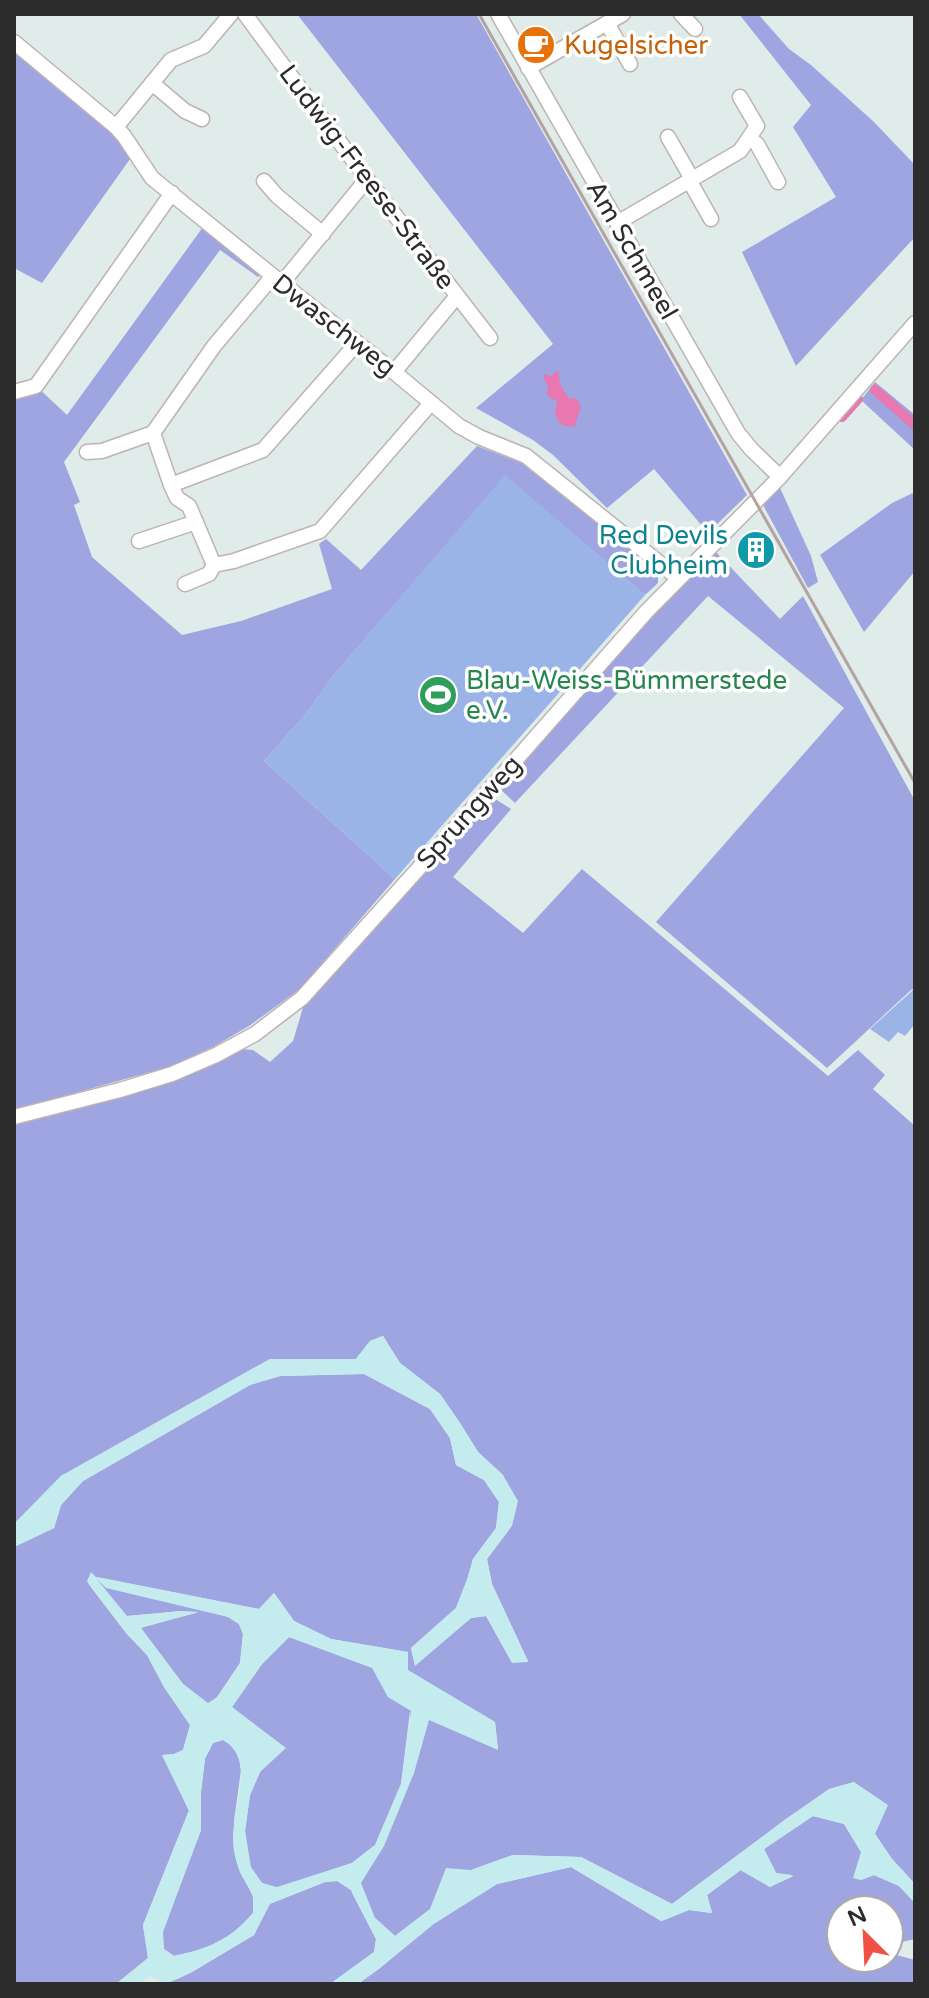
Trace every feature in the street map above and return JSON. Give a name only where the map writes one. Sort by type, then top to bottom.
[{"type":"street","points":[[116,127],[171,60],[204,46],[231,14]]},
{"type":"street","name":"Ludwig-Freese-Straße","points":[[245,14],[490,338]]},
{"type":"street","name":"Am Schmeel","points":[[498,14],[738,433],[780,477]]},
{"type":"street","points":[[681,14],[695,29]]},
{"type":"street","points":[[528,68],[611,18],[630,64]]},
{"type":"street","name":"Dwaschweg","points":[[14,42],[116,127],[152,178],[277,280],[459,426],[526,456],[678,578]]},
{"type":"street","points":[[152,83],[185,111],[202,119]]},
{"type":"street","points":[[617,223],[740,151],[757,126],[740,97]]},
{"type":"street","points":[[668,137],[711,219]]},
{"type":"street","points":[[749,138],[757,144],[778,182]]},
{"type":"street","points":[[87,452],[102,451],[153,433],[214,346],[323,234],[367,179]]},
{"type":"street","points":[[264,181],[277,196],[323,234]]},
{"type":"street","points":[[14,392],[36,386],[172,193]]},
{"type":"street","points":[[394,372],[457,296]]},
{"type":"street","name":"Sprungweg","points":[[14,1117],[172,1074],[255,1034],[302,998],[678,578],[780,477],[915,323]]},
{"type":"street","points":[[171,485],[263,450],[357,343]]},
{"type":"street","points":[[185,584],[209,574],[214,565],[320,531],[431,403]]},
{"type":"street","points":[[153,433],[177,498],[189,506],[214,565]]},
{"type":"street","points":[[139,541],[196,522]]},
{"type":"shaded area","points":[[297,14],[476,14],[747,495],[708,533],[654,469],[607,508],[553,455],[476,408],[553,344]]},
{"type":"shaded area","points":[[739,14],[758,14],[789,49],[874,122],[915,165],[915,237],[796,366],[742,252],[836,197],[793,127],[811,105]]},
{"type":"shaded area","points":[[14,46],[115,127],[130,159],[42,283],[14,268]]},
{"type":"shaded area","points":[[203,227],[263,272],[258,277],[220,250],[64,462],[80,502],[74,505],[92,557],[182,635],[241,621],[332,589],[319,544],[326,539],[361,570],[477,446],[522,463],[658,569],[658,583],[645,595],[505,476],[264,761],[395,879],[300,989],[249,1026],[172,1066],[14,1110],[14,392],[36,386],[67,415]]},
{"type":"shaded area","points":[[556,371],[569,398],[576,399],[581,405],[575,426],[563,425],[559,421],[555,410],[556,400],[547,394],[548,386],[543,377],[546,374],[551,377]]},
{"type":"shaded area","points":[[875,382],[915,415],[915,450],[861,400]]},
{"type":"shaded area","name":"Blau-Weiss-Bümmerstede e.V.","points":[[505,475],[645,595],[395,879],[264,761]]},
{"type":"shaded area","points":[[780,488],[811,556],[818,582],[808,588],[763,505]]},
{"type":"shaded area","points":[[915,492],[915,571],[864,632],[820,555],[892,503]]},
{"type":"shaded area","points":[[715,551],[780,619],[803,596],[915,801],[915,991],[912,989],[827,1068],[656,922],[844,708],[708,596],[515,803],[499,788],[673,593]]},
{"type":"shaded area","points":[[492,797],[511,809],[453,877],[523,933],[582,869],[828,1076],[858,1050],[885,1075],[873,1089],[915,1126],[915,1884],[875,1834],[854,1782],[829,1789],[672,1904],[581,1857],[513,1855],[471,1870],[435,1923],[497,1884],[571,1867],[661,1921],[689,1910],[712,1913],[707,1895],[741,1870],[770,1887],[792,1875],[776,1873],[764,1849],[813,1816],[844,1824],[861,1852],[861,1880],[874,1875],[899,1886],[915,1903],[915,1939],[905,1941],[905,1894],[825,1894],[825,1974],[905,1974],[905,1957],[915,1960],[915,1984],[358,1984],[434,1923],[429,1910],[395,1936],[351,1891],[376,1939],[374,1952],[330,1984],[166,1984],[254,1935],[269,1904],[325,1882],[337,1881],[351,1890],[414,1773],[410,1711],[401,1784],[375,1845],[352,1863],[277,1888],[262,1883],[250,1867],[245,1831],[250,1795],[260,1772],[243,1717],[232,1707],[262,1664],[289,1637],[373,1668],[388,1697],[498,1749],[495,1722],[407,1670],[408,1652],[331,1639],[294,1621],[274,1593],[259,1609],[97,1577],[228,1617],[239,1624],[243,1634],[240,1663],[217,1697],[208,1704],[183,1684],[140,1627],[195,1613],[182,1611],[127,1616],[87,1582],[147,1655],[190,1725],[183,1750],[162,1755],[189,1810],[143,1925],[148,1958],[116,1984],[14,1984],[14,1547],[54,1528],[61,1505],[83,1481],[250,1385],[280,1376],[364,1374],[430,1409],[450,1438],[456,1465],[484,1480],[499,1502],[496,1528],[473,1559],[456,1608],[411,1648],[415,1665],[471,1618],[486,1616],[512,1662],[528,1661],[492,1584],[487,1559],[512,1525],[503,1475],[478,1452],[440,1394],[400,1363],[383,1336],[370,1341],[356,1359],[270,1359],[61,1476],[14,1524],[14,1120],[241,1049],[253,1050],[270,1062],[293,1041],[305,1001]]},
{"type":"shaded area","points":[[913,990],[915,1024],[905,1036],[898,1032],[889,1042],[870,1029]]},
{"type":"shaded area","points":[[223,1740],[232,1745],[239,1756],[241,1770],[234,1821],[240,1872],[253,1896],[253,1913],[236,1932],[204,1949],[174,1956],[164,1949],[162,1932],[201,1830],[205,1758],[213,1743]]},
{"type":"sand","points":[[383,1336],[400,1363],[440,1394],[478,1452],[503,1475],[518,1501],[512,1526],[487,1559],[492,1584],[528,1662],[512,1663],[486,1616],[471,1618],[415,1666],[411,1648],[456,1608],[473,1559],[496,1528],[499,1502],[484,1480],[456,1465],[450,1438],[430,1409],[364,1374],[280,1376],[250,1385],[83,1481],[61,1505],[54,1528],[14,1547],[14,1524],[61,1476],[270,1359],[356,1359],[370,1341]]},
{"type":"sand","points":[[91,1572],[96,1577],[259,1609],[274,1593],[294,1621],[331,1639],[408,1652],[408,1670],[495,1722],[498,1750],[429,1720],[414,1773],[384,1846],[361,1883],[375,1918],[395,1936],[430,1909],[446,1868],[471,1870],[513,1855],[581,1857],[672,1904],[830,1789],[854,1782],[888,1805],[875,1834],[915,1884],[915,1903],[899,1886],[874,1875],[861,1880],[853,1878],[861,1852],[844,1824],[813,1816],[764,1849],[776,1873],[794,1876],[770,1887],[740,1870],[707,1895],[712,1913],[689,1910],[662,1921],[571,1867],[497,1884],[435,1923],[358,1984],[330,1984],[374,1952],[376,1939],[351,1890],[337,1881],[325,1882],[270,1904],[254,1935],[192,1972],[166,1984],[150,1976],[139,1984],[116,1984],[148,1958],[143,1925],[189,1811],[162,1755],[183,1750],[190,1725],[147,1655],[126,1633],[87,1581]],"holes":[[[96,1578],[106,1588],[228,1617],[239,1624],[243,1634],[240,1663],[218,1697],[208,1703],[183,1684],[141,1628],[199,1612],[127,1616]],[[289,1637],[372,1668],[388,1697],[411,1711],[401,1784],[375,1845],[352,1863],[277,1887],[262,1883],[251,1867],[245,1831],[250,1795],[260,1772],[286,1748],[232,1707],[262,1664]],[[223,1740],[233,1748],[239,1759],[241,1772],[233,1844],[239,1868],[252,1894],[253,1913],[218,1942],[174,1956],[164,1949],[163,1932],[201,1830],[205,1759],[213,1743]]]},
{"type":"waterway","points":[[875,390],[915,425]]},
{"type":"waterway","points":[[842,417],[858,399]]},
{"type":"railway","points":[[479,14],[915,783]]},
{"type":"place","name":"Kugelsicher","points":[[536,45]]},
{"type":"place","name":"Red Devils Clubheim","points":[[756,550]]},
{"type":"place","name":"Blau-Weiss-Bümmerstede e.V.","points":[[438,695]]}]
